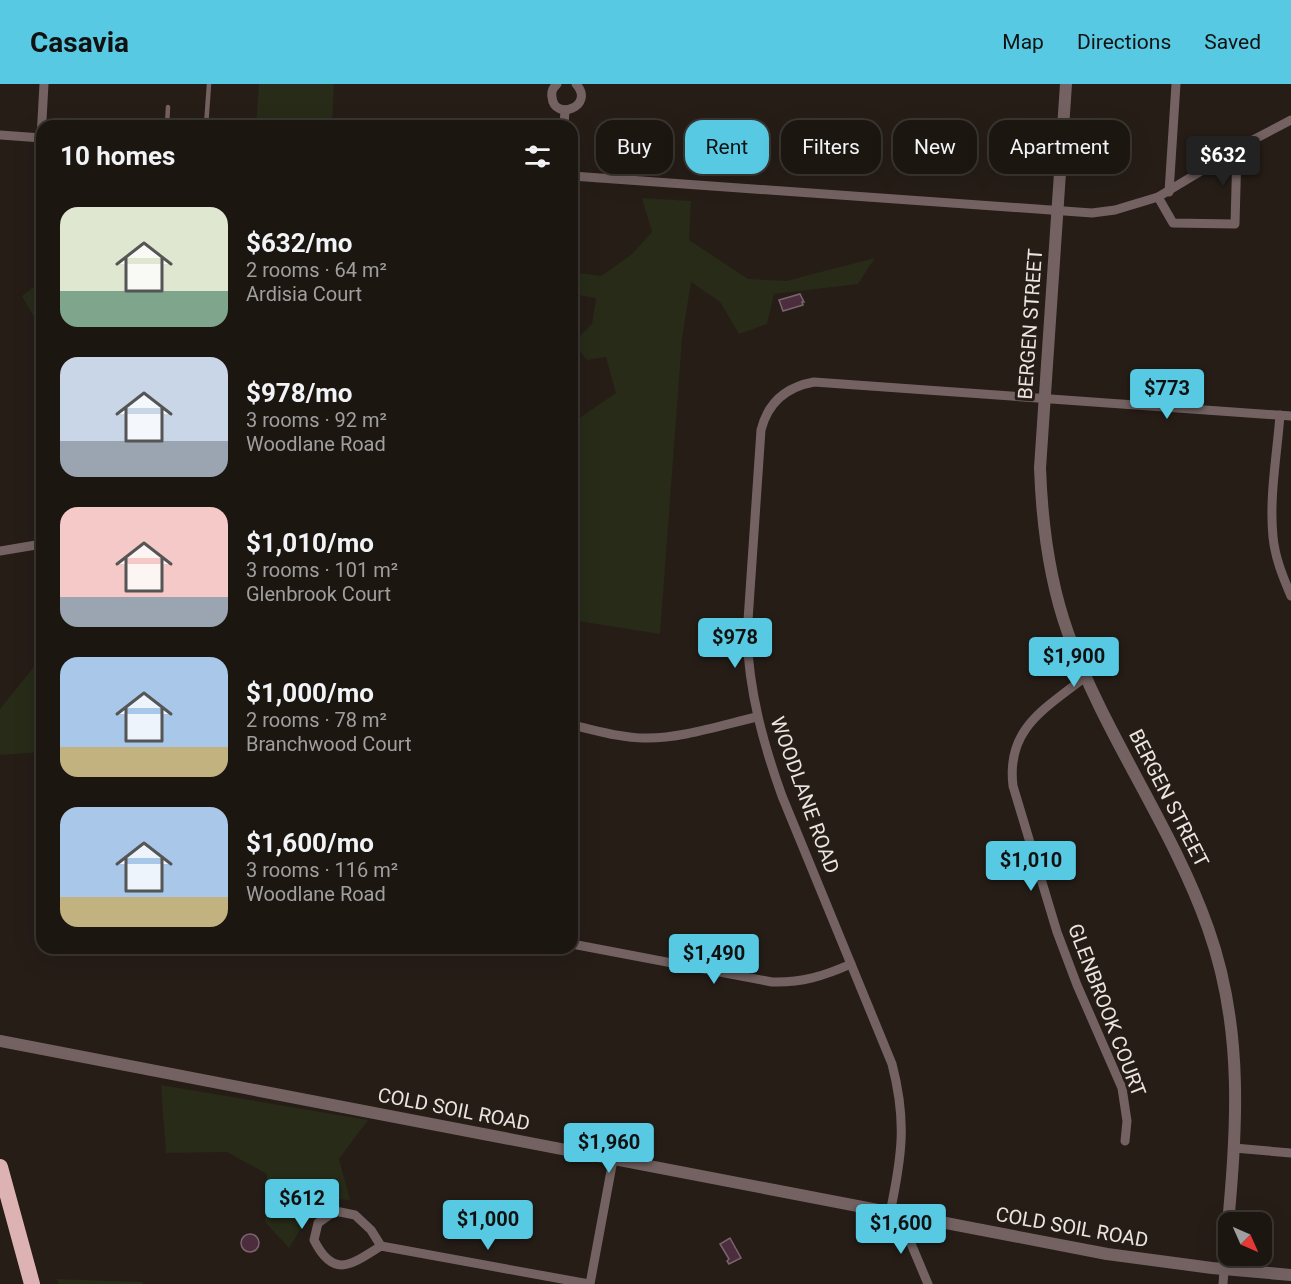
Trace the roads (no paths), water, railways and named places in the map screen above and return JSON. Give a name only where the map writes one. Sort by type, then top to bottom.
[{"type":"highway","points":[[0,1167],[32,1284]]},
{"type":"street","points":[[43,120],[44,84]]},
{"type":"street","points":[[557,84],[551,94],[553,102],[565,111],[579,104],[582,96],[576,84]]},
{"type":"street","name":"BERGEN STREET","points":[[1066,84],[1040,468],[1046,547],[1067,632],[1085,677],[1192,887],[1209,929],[1227,998],[1234,1043],[1236,1088],[1234,1148],[1223,1284]]},
{"type":"street","points":[[1169,192],[1176,84]]},
{"type":"street","points":[[564,120],[565,111]]},
{"type":"street","points":[[578,176],[1092,213],[1115,210],[1158,198],[1275,127],[1291,120]]},
{"type":"street","points":[[0,135],[36,138]]},
{"type":"street","points":[[1158,198],[1173,223],[1235,224],[1237,150]]},
{"type":"street","name":"WOODLANE ROAD","points":[[895,1214],[903,1144],[903,1118],[899,1089],[892,1064],[782,796],[757,717],[748,667],[747,635],[760,430],[764,417],[771,406],[790,389],[814,382],[1291,416]]},
{"type":"street","points":[[1280,415],[1272,514],[1279,564],[1291,596]]},
{"type":"street","points":[[0,551],[36,545]]},
{"type":"street","name":"GLENBROOK COURT","points":[[1085,677],[1025,729],[1013,755],[1013,786],[1057,932],[1077,985],[1122,1088],[1127,1121],[1125,1141]]},
{"type":"street","points":[[578,726],[625,737],[668,737],[757,717]]},
{"type":"street","points":[[578,945],[772,982],[791,983],[812,980],[851,964]]},
{"type":"street","name":"COLD SOIL ROAD","points":[[0,1041],[1107,1254],[1224,1270],[1291,1275]]},
{"type":"street","points":[[1234,1148],[1291,1153]]},
{"type":"street","points":[[381,1245],[371,1230],[355,1215],[335,1211],[318,1223],[314,1240],[321,1254],[336,1264],[348,1266],[381,1245],[590,1284],[613,1160]]},
{"type":"street","points":[[895,1214],[928,1284]]},
{"type":"lane","points":[[206,120],[209,84]]},
{"type":"lane","points":[[167,120],[168,107]]}]
